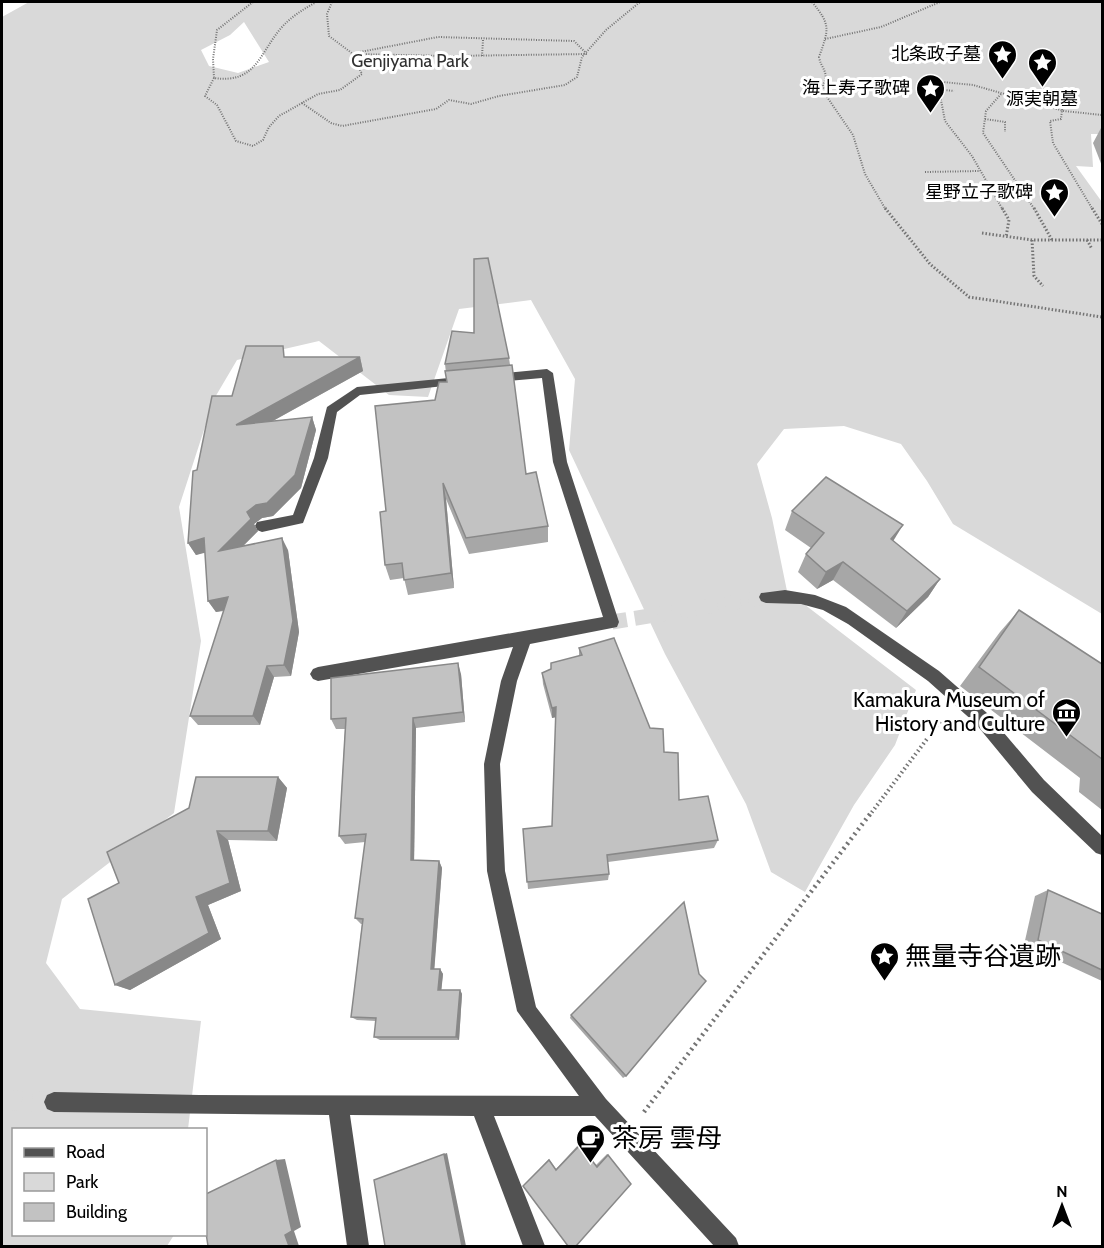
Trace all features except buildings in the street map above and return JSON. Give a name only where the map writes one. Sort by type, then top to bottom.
[{"type":"street","points":[[262,526],[298,519],[321,458],[331,410],[357,391],[547,373],[560,462],[612,622],[318,674]]},
{"type":"street","points":[[766,597],[801,596],[830,606],[918,664],[959,696],[993,730],[1018,763],[1066,815],[1102,847]]},
{"type":"street","points":[[524,639],[509,681],[492,764],[496,871],[527,1011],[599,1106],[728,1246]]},
{"type":"street","points":[[54,1102],[199,1105],[599,1106]]},
{"type":"street","points":[[338,1105],[358,1246]]},
{"type":"street","points":[[480,1106],[534,1246]]},
{"type":"path","points":[[254,2],[217,30],[213,59],[214,78],[205,96],[217,105],[236,141],[245,146],[253,146],[263,140],[269,127],[279,116],[296,105],[318,94],[340,90],[362,74],[352,54],[329,36],[327,14],[332,2]]},
{"type":"path","points":[[214,78],[227,81],[247,76],[282,26],[316,2]]},
{"type":"path","points":[[302,103],[331,123],[342,126],[436,109],[449,100],[471,104],[499,96],[565,85],[577,77],[579,60],[587,54],[606,30],[640,2]]},
{"type":"path","points":[[812,2],[826,19],[828,31],[819,57],[826,70],[827,78],[823,85],[825,94],[854,135],[865,174],[878,199],[930,264],[969,297],[1102,317]]},
{"type":"path","points":[[824,39],[880,27],[921,12],[940,2]]},
{"type":"path","points":[[352,54],[438,37],[574,41],[587,54]]},
{"type":"path","points":[[482,56],[483,40]]},
{"type":"path","points":[[352,54],[482,56],[587,54]]},
{"type":"path","points":[[944,90],[944,82],[963,82],[1083,115],[1102,115]]},
{"type":"path","points":[[954,91],[944,90],[937,94],[941,100],[945,121],[972,156],[1009,220],[1006,237]]},
{"type":"path","points":[[1001,94],[986,111],[983,133],[1024,192],[1052,240]]},
{"type":"path","points":[[1073,102],[1062,110],[1061,119],[1050,121],[1053,143],[1102,224]]},
{"type":"path","points":[[986,119],[1005,122],[1005,132]]},
{"type":"path","points":[[925,172],[980,171]]},
{"type":"path","points":[[982,233],[1032,240],[1102,240]]},
{"type":"path","points":[[1032,240],[1034,276],[1043,286]]},
{"type":"path","points":[[1087,240],[1092,249]]},
{"type":"path","points":[[626,1136],[959,696]]},
{"type":"green space","name":"Genjiyama Park","points":[[29,2],[1102,2],[1102,134],[1091,134],[1093,167],[1076,166],[1102,202],[1102,614],[953,524],[901,444],[844,426],[784,429],[757,464],[772,518],[787,591],[916,690],[895,745],[854,805],[805,892],[771,872],[746,804],[665,654],[569,450],[575,379],[531,300],[459,309],[428,397],[389,395],[319,341],[237,360],[214,399],[179,507],[201,641],[174,813],[62,899],[46,963],[80,1009],[201,1021],[188,1128],[12,1128],[12,1236],[173,1236],[167,1246],[2,1246],[2,17]],"holes":[[[244,22],[269,62],[238,73],[209,66],[201,50],[230,35]]]},
{"type":"tunnel","points":[[612,622],[766,597]]},
{"type":"tunnel","points":[[2,1100],[54,1102]]},
{"type":"place","name":"北条政子墓","points":[[1002,80]]},
{"type":"place","name":"源実朝墓","points":[[1042,88]]},
{"type":"place","name":"海上寿子歌碑","points":[[931,114]]},
{"type":"place","name":"星野立子歌碑","points":[[1054,218]]},
{"type":"place","name":"Kamakura Museum of History and Culture","points":[[1066,738]]},
{"type":"place","name":"無量寺谷遺跡","points":[[884,982]]},
{"type":"place","name":"茶房 雲母","points":[[591,1164]]}]
